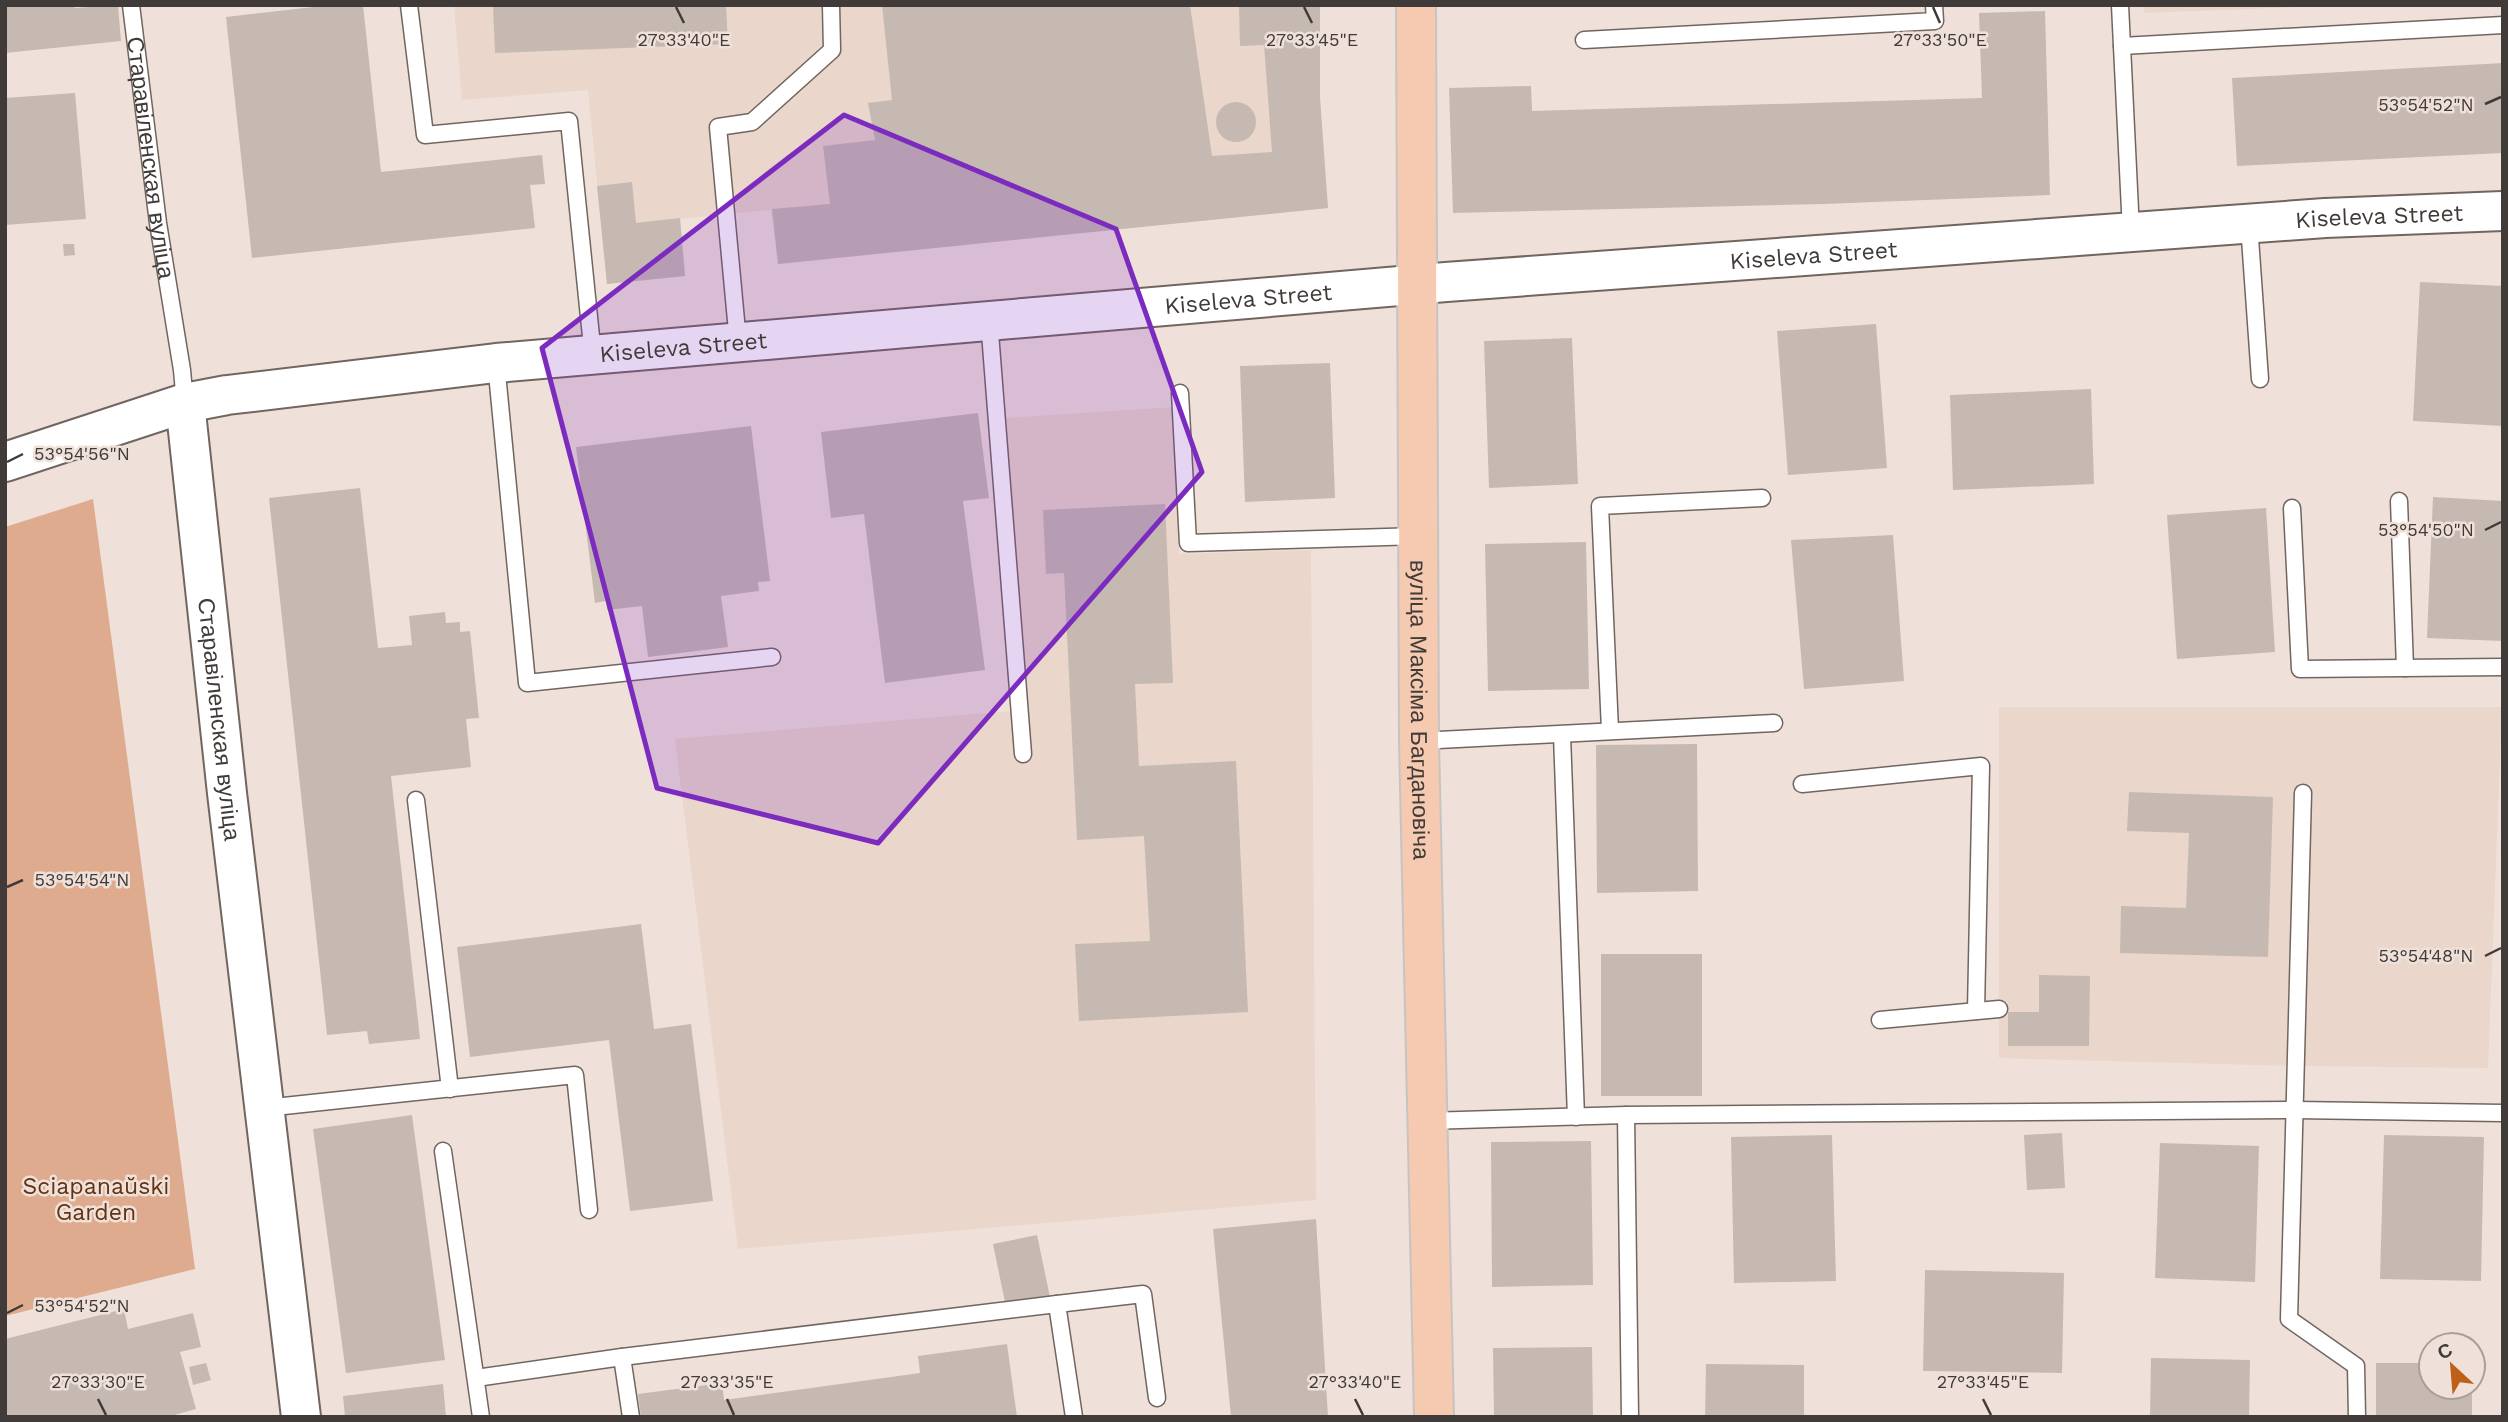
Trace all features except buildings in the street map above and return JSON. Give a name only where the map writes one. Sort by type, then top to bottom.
[{"type":"main road","name":"вуліца Максіма Багдановіча","points":[[1416,5],[1419,741],[1434,1417]]},
{"type":"street","name":"Kiseleva Street","points":[[5,462],[185,403],[227,395],[496,363],[1473,279],[2249,223],[2503,211]]},
{"type":"street","name":"Старавіленская вуліца","points":[[185,403],[227,793],[301,1417]]},
{"type":"lane","name":"Старавіленская вуліца","points":[[131,5],[158,223],[185,403]]},
{"type":"lane","points":[[409,5],[425,135],[569,121],[593,356]]},
{"type":"lane","points":[[738,342],[718,127],[752,122],[832,50],[831,5]]},
{"type":"lane","points":[[1584,40],[1935,21],[1934,5]]},
{"type":"lane","points":[[2120,5],[2132,231]]},
{"type":"lane","points":[[2122,46],[2503,25]]},
{"type":"lane","points":[[2249,223],[2260,379]]},
{"type":"lane","points":[[989,320],[1023,754]]},
{"type":"lane","points":[[496,363],[527,683],[772,657]]},
{"type":"lane","points":[[1180,393],[1188,543],[1419,536]]},
{"type":"lane","points":[[1610,730],[1600,506],[1762,498]]},
{"type":"lane","points":[[2399,501],[2405,668]]},
{"type":"lane","points":[[2292,508],[2300,669],[2503,667]]},
{"type":"lane","points":[[1419,741],[1774,723]]},
{"type":"lane","points":[[1562,735],[1576,1117]]},
{"type":"lane","points":[[1802,784],[1981,766],[1976,1011]]},
{"type":"lane","points":[[2303,793],[2289,1320],[2356,1366],[2357,1417]]},
{"type":"lane","points":[[416,800],[450,1089]]},
{"type":"lane","points":[[1880,1020],[1999,1009]]},
{"type":"lane","points":[[265,1108],[575,1075],[589,1210]]},
{"type":"lane","points":[[1427,1121],[1626,1115],[2295,1110],[2503,1113]]},
{"type":"lane","points":[[1626,1115],[1630,1417]]},
{"type":"lane","points":[[443,1151],[481,1417]]},
{"type":"lane","points":[[476,1378],[622,1357],[1143,1294],[1157,1398]]},
{"type":"lane","points":[[1057,1304],[1074,1417]]},
{"type":"lane","points":[[622,1357],[631,1417]]},
{"type":"highlighted area","points":[[844,115],[1116,229],[1202,472],[878,843],[657,788],[542,348]]},
{"type":"shaded area","points":[[454,5],[1320,5],[1320,98],[1328,208],[778,264],[771,210],[726,214],[680,219],[685,276],[607,284],[588,90],[462,100]]},
{"type":"shaded area","points":[[2143,5],[2353,5],[2144,13]]},
{"type":"shaded area","points":[[1176,407],[1179,554],[1311,550],[1316,1200],[738,1249],[675,739],[1012,711],[989,419]]},
{"type":"shaded area","points":[[1999,707],[2502,707],[2488,1068],[1999,1058]]},
{"type":"green space","name":"Sciapanaŭski Garden","points":[[93,499],[195,1269],[5,1316],[5,527]]}]
